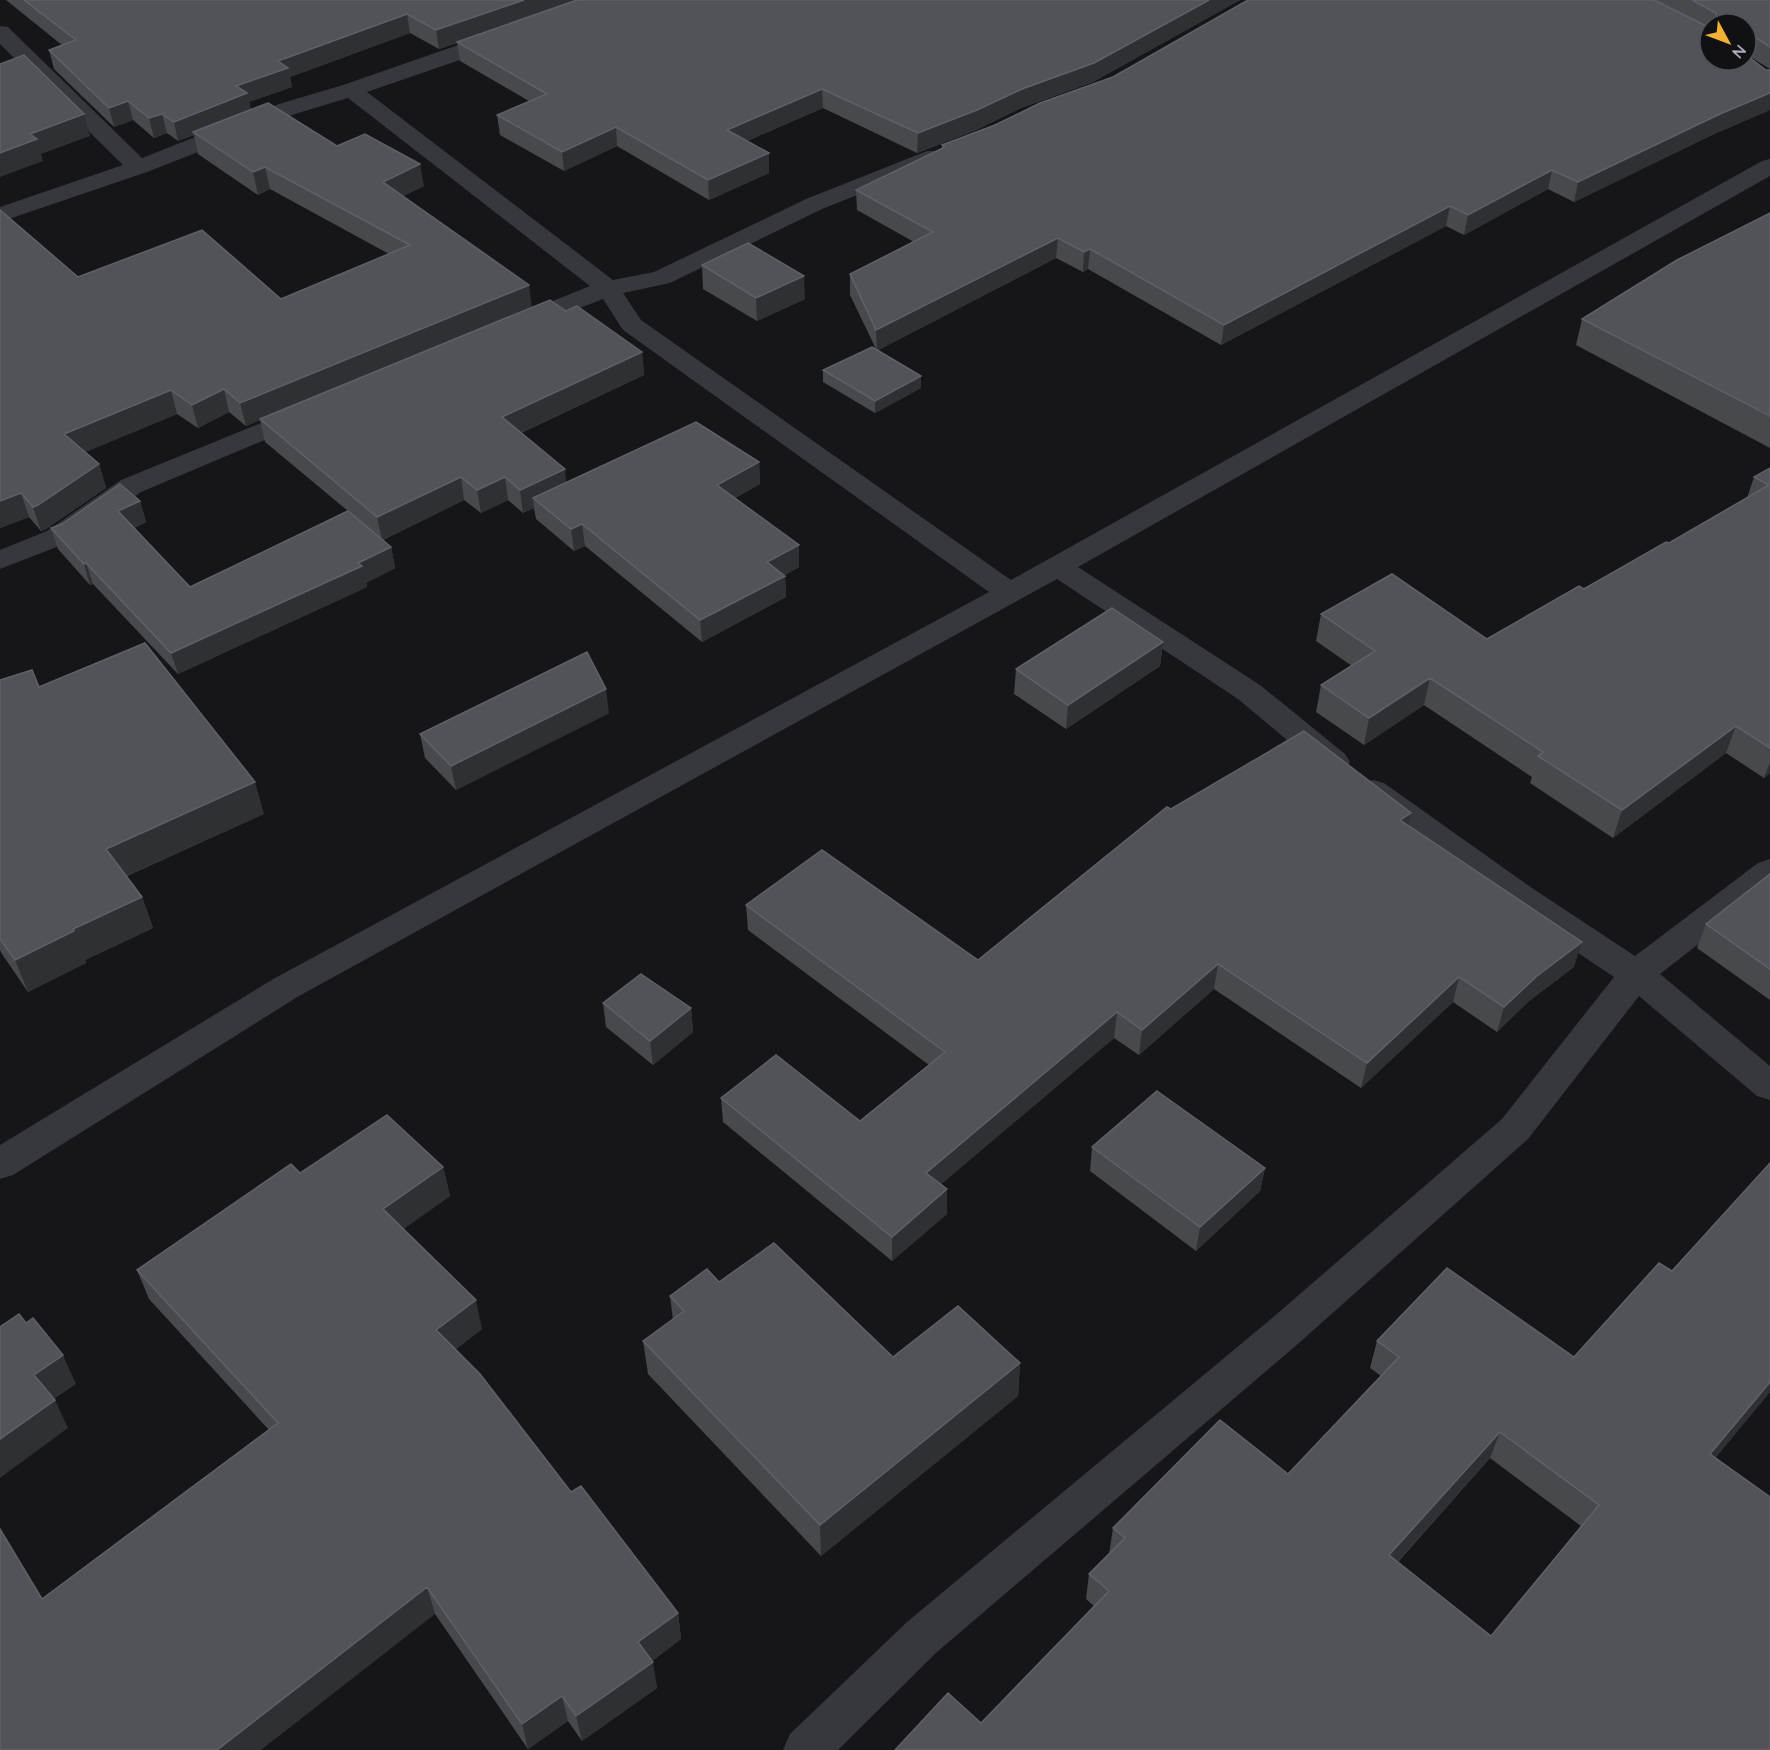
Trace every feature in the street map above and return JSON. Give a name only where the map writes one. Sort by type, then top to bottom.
[{"type":"street","points":[[0,215],[287,110],[525,29]]},
{"type":"street","points":[[0,33],[139,166]]},
{"type":"street","points":[[351,90],[608,288],[632,325],[1010,593]]},
{"type":"street","points":[[495,333],[608,288],[661,278],[814,204],[955,149]]},
{"type":"street","points":[[0,1164],[287,987],[1010,593],[1770,166]]},
{"type":"street","points":[[0,560],[57,537],[130,486],[325,405]]},
{"type":"street","points":[[1057,566],[1249,692],[1317,750],[1517,895],[1636,974],[1770,1086]]},
{"type":"street","points":[[806,1750],[922,1637],[1285,1331],[1515,1129],[1636,974],[1770,870]]},
{"type":"building","points":[[24,0],[524,0],[436,30],[407,14],[278,61],[288,68],[236,86],[247,93],[174,122],[162,114],[149,118],[128,101],[109,108],[49,50],[76,40]]},
{"type":"building","points":[[577,0],[1209,0],[1094,63],[1022,89],[977,110],[918,133],[822,89],[727,130],[769,153],[708,180],[616,127],[562,152],[497,115],[547,94],[457,42]]},
{"type":"building","points":[[1248,0],[1654,0],[1698,22],[1698,72],[1758,72],[1758,64],[1770,70],[1770,93],[1720,114],[1578,182],[1552,170],[1468,215],[1450,206],[1224,325],[1090,249],[1084,252],[1058,238],[876,330],[850,274],[933,232],[856,190],[945,147],[942,145],[995,125],[1040,103],[1113,77]]},
{"type":"building","points":[[1692,0],[1770,0],[1770,47],[1758,39],[1758,12],[1714,12]]},
{"type":"building","points":[[24,55],[84,114],[30,134],[37,139],[0,153],[0,64]]},
{"type":"building","points":[[268,103],[337,146],[365,134],[420,164],[383,182],[529,285],[240,403],[224,389],[192,405],[171,390],[64,434],[99,464],[38,505],[33,507],[21,493],[0,501],[0,210],[78,277],[202,230],[281,299],[410,245],[265,167],[253,172],[193,132]]},
{"type":"building","points":[[1770,213],[1770,416],[1582,319],[1677,260]]},
{"type":"building","points":[[748,243],[804,276],[756,298],[702,265]]},
{"type":"building","points":[[550,300],[566,311],[577,306],[642,352],[502,417],[565,469],[520,490],[505,477],[477,490],[461,477],[377,517],[260,419]]},
{"type":"building","points":[[872,347],[921,376],[875,401],[823,370]]},
{"type":"building","points":[[696,422],[759,462],[717,485],[799,545],[767,562],[785,576],[700,620],[582,524],[571,529],[533,498]]},
{"type":"building","points":[[1770,468],[1770,748],[1736,726],[1622,810],[1538,756],[1543,752],[1430,678],[1369,718],[1321,685],[1375,651],[1321,614],[1392,574],[1487,639],[1579,586],[1584,589],[1666,542],[1669,543],[1769,485],[1754,477]]},
{"type":"building","points":[[120,484],[140,501],[118,511],[190,587],[348,511],[391,547],[358,563],[362,566],[171,653],[51,528],[62,524]]},
{"type":"building","points":[[1112,608],[1163,642],[1068,705],[1016,669]]},
{"type":"building","points":[[145,643],[255,782],[106,849],[142,897],[73,929],[74,931],[15,960],[0,939],[0,680],[32,670],[39,687]]},
{"type":"building","points":[[587,652],[606,689],[451,766],[420,734]]},
{"type":"building","points":[[1304,731],[1411,813],[1400,820],[1582,942],[1537,976],[1504,1007],[1459,977],[1367,1063],[1218,964],[1142,1030],[1117,1012],[926,1173],[947,1189],[892,1237],[721,1098],[776,1055],[860,1121],[945,1052],[746,905],[822,850],[978,960],[1167,807],[1171,809]]},
{"type":"building","points":[[1770,874],[1770,969],[1706,924]]},
{"type":"building","points":[[641,974],[691,1008],[650,1041],[603,1003]]},
{"type":"building","points":[[1157,1091],[1265,1168],[1200,1227],[1092,1147]]},
{"type":"building","points":[[387,1115],[443,1167],[383,1209],[476,1300],[436,1330],[480,1374],[571,1492],[581,1486],[678,1613],[638,1642],[653,1662],[576,1716],[562,1696],[522,1724],[427,1587],[217,1750],[0,1750],[0,1529],[42,1599],[278,1423],[137,1270],[291,1164],[300,1173]]},
{"type":"building","points":[[1770,1163],[1770,1382],[1710,1454],[1770,1497],[1770,1750],[895,1750],[948,1693],[981,1723],[1109,1591],[1089,1574],[1125,1538],[1113,1528],[1220,1420],[1288,1474],[1399,1357],[1377,1341],[1447,1268],[1574,1357],[1659,1263],[1672,1271]],"holes":[[[1500,1432],[1599,1505],[1491,1636],[1389,1555]]]},
{"type":"building","points":[[774,1243],[893,1357],[958,1306],[1020,1363],[820,1525],[643,1341],[684,1311],[670,1296],[707,1269],[719,1282]]},
{"type":"building","points":[[19,1314],[26,1323],[33,1318],[63,1355],[34,1375],[55,1400],[0,1439],[0,1327]]}]
